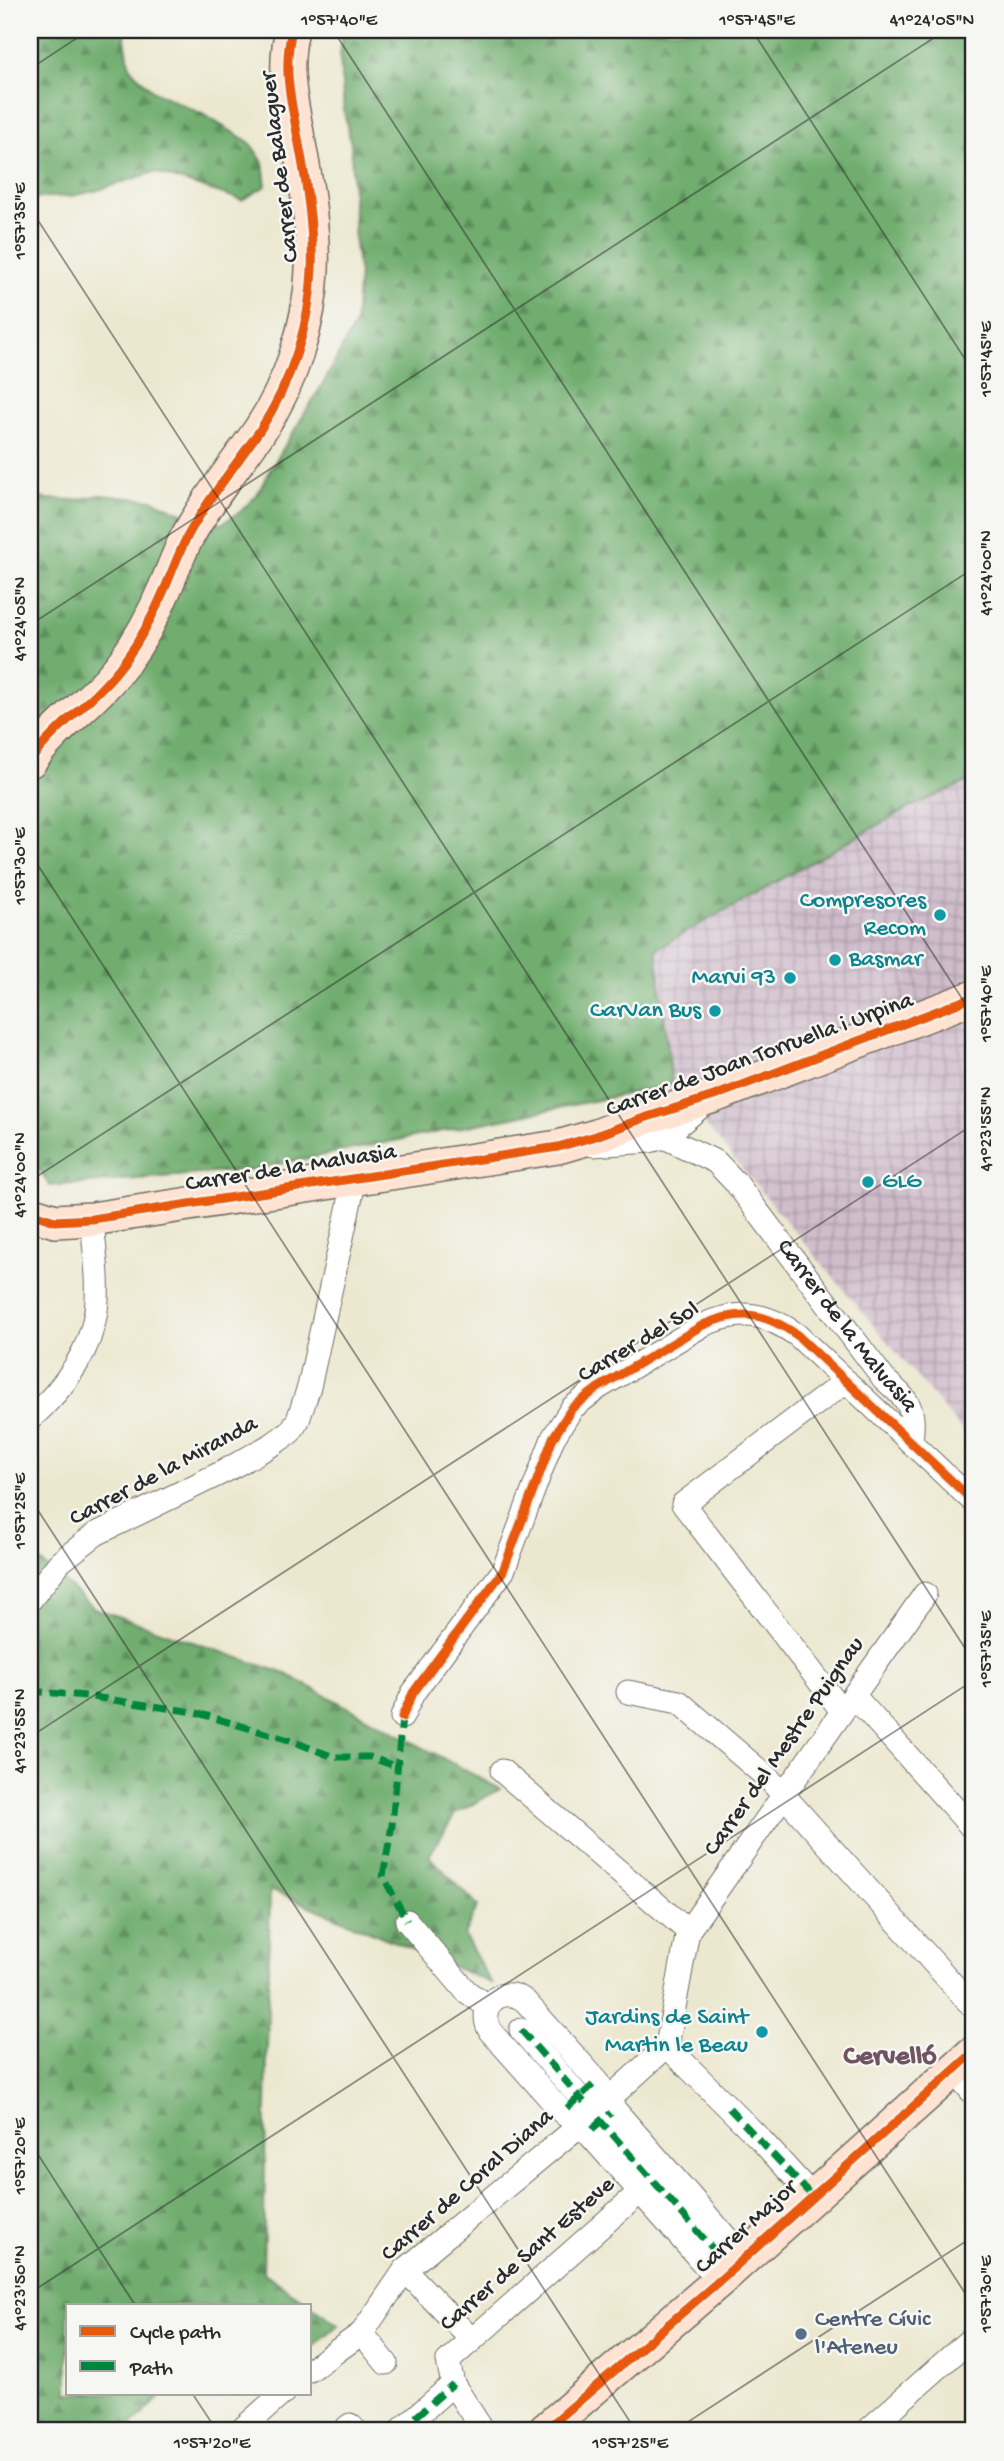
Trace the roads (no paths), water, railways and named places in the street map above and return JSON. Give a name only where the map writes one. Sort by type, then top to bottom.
[{"type":"street","name":"Carrer de Balaguer","points":[[30,761],[59,728],[101,689],[142,635],[184,542],[267,418],[291,367],[308,306],[312,270],[311,232],[302,158],[286,79],[292,30]]},
{"type":"street","name":"Carrer de Joan Torruella i Urpina","points":[[558,1147],[714,1096],[974,997]]},
{"type":"street","name":"Carrer de la Malvasia","points":[[30,1213],[55,1221],[92,1219],[558,1147],[630,1143],[664,1137],[714,1096]]},
{"type":"street","name":"Carrer de la Malvasia","points":[[664,1137],[716,1162],[737,1184],[884,1379],[910,1406],[914,1417],[911,1441],[974,1502]]},
{"type":"street","name":"Carrer de la Miranda","points":[[30,1600],[60,1562],[96,1534],[225,1471],[290,1432],[298,1420],[309,1388],[355,1178]]},
{"type":"street","points":[[30,1419],[75,1367],[92,1329],[97,1285],[92,1219]]},
{"type":"street","name":"Carrer del Sol","points":[[402,1717],[413,1693],[503,1571],[553,1438],[572,1408],[584,1397],[703,1325],[718,1318],[741,1314],[764,1317],[783,1325],[911,1441]]},
{"type":"street","points":[[846,1381],[683,1504],[848,1704],[974,1830]]},
{"type":"street","name":"Carrer del Mestre Puignau","points":[[688,1931],[925,1594]]},
{"type":"street","points":[[628,1692],[679,1702],[770,1780],[974,2008]]},
{"type":"street","points":[[502,1771],[688,1931],[667,2046],[812,2196]]},
{"type":"street","points":[[407,1921],[466,1991],[488,2007]]},
{"type":"street","points":[[722,2259],[615,2110],[592,2110],[562,2112],[490,2031],[485,2019],[488,2007],[494,2000],[508,1993],[525,2001],[598,2081],[592,2110],[588,2133],[640,2192],[722,2259]]},
{"type":"street","points":[[521,2030],[592,2110]]},
{"type":"street","name":"Carrer de Coral Diana","points":[[312,2369],[362,2333],[405,2270],[667,2046]]},
{"type":"street","name":"Carrer Major","points":[[544,2431],[722,2259],[812,2196],[967,2072]]},
{"type":"street","name":"Carrer de Sant Esteve","points":[[453,2384],[448,2361],[640,2192]]},
{"type":"street","points":[[405,2270],[472,2340]]},
{"type":"street","points":[[362,2333],[386,2363]]},
{"type":"street","points":[[867,2431],[970,2348]]},
{"type":"street","points":[[400,2431],[453,2384],[483,2431]]},
{"type":"street","points":[[240,2431],[282,2394]]},
{"type":"street","points":[[343,2431],[350,2425],[356,2431]]},
{"type":"place","name":"Compresores Recom","points":[[940,915]]},
{"type":"place","name":"Basmar","points":[[835,960]]},
{"type":"place","name":"Marvi 93","points":[[790,978]]},
{"type":"place","name":"CarVan Bus","points":[[715,1011]]},
{"type":"place","name":"GLG","points":[[868,1182]]},
{"type":"place","name":"Jardins de Saint Martin le Beau","points":[[762,2032]]},
{"type":"place","name":"Centre Cívic l'Ateneu","points":[[801,2334]]},
{"type":"district","name":"Cervelló","points":[[890,2057]]}]
